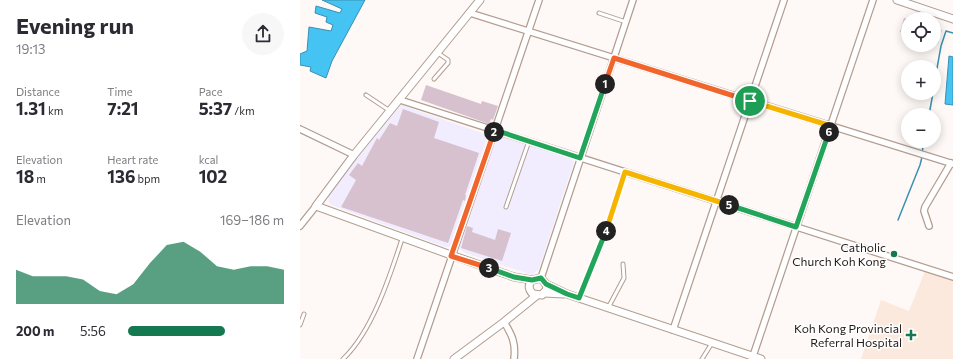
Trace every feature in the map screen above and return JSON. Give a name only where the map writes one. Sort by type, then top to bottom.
[{"type":"street","points":[[300,226],[354,155],[480,0]]},
{"type":"street","points":[[417,359],[539,0]]},
{"type":"street","points":[[544,293],[544,281],[580,158],[633,0]]},
{"type":"street","points":[[673,330],[784,0]]},
{"type":"street","points":[[752,358],[873,0]]},
{"type":"street","points":[[897,0],[953,19]]},
{"type":"street","points":[[470,14],[952,163],[925,207],[924,211],[929,226]]},
{"type":"street","points":[[400,100],[953,277]]},
{"type":"street","points":[[300,129],[354,155]]},
{"type":"street","points":[[316,206],[451,256],[514,277],[544,281],[567,294],[752,358],[761,359]]},
{"type":"street","points":[[514,277],[532,292],[567,294]]},
{"type":"street","points":[[454,359],[527,304],[532,292],[532,280]]},
{"type":"street","points":[[504,322],[513,338],[515,348],[514,359]]},
{"type":"lane","points":[[599,13],[626,22]]},
{"type":"lane","points":[[434,79],[448,63],[448,60],[438,53]]},
{"type":"lane","points":[[366,95],[391,111]]},
{"type":"lane","points":[[506,207],[529,141]]},
{"type":"lane","points":[[579,298],[607,228],[625,172]]},
{"type":"lane","points":[[343,359],[358,341],[383,294],[402,238]]},
{"type":"lane","points":[[608,308],[624,278],[623,264]]},
{"type":"lane","points":[[300,325],[304,314]]},
{"type":"lane","points":[[702,359],[712,343]]},
{"type":"shaded area","points":[[401,105],[488,135],[450,247],[445,247],[331,205],[329,202],[328,197],[330,192]]},
{"type":"shaded area","points":[[498,136],[572,158],[574,162],[539,269],[532,275],[465,253],[457,248],[495,137]]},
{"type":"shaded area","name":"Koh Kong Provincial Referral Hospital","points":[[925,271],[953,280],[953,359],[861,359],[881,300],[909,311]]},
{"type":"water","points":[[322,0],[365,0],[332,61],[326,78],[310,71],[311,67],[300,65],[300,54],[307,51],[309,27],[331,31],[333,25],[326,22],[327,17],[315,13],[316,6],[340,13],[342,9]]},
{"type":"water","points":[[949,56],[953,57],[953,105],[945,104]]},
{"type":"building","points":[[426,85],[481,104],[482,101],[498,106],[493,120],[491,119],[489,124],[421,100]]},
{"type":"building","points":[[403,109],[439,122],[434,138],[479,153],[465,195],[465,201],[463,200],[448,243],[341,207],[356,180],[349,175],[358,163],[362,166],[377,138],[379,140],[390,123],[397,126]]},
{"type":"building","points":[[467,226],[473,228],[472,232],[495,240],[498,229],[511,233],[502,261],[461,248]]},
{"type":"waterway","points":[[938,60],[946,31],[953,33]]},
{"type":"waterway","points":[[930,108],[932,100]]},
{"type":"waterway","points":[[922,153],[923,148]]},
{"type":"waterway","points":[[898,220],[922,157]]},
{"type":"place","name":"Catholic Church Koh Kong","points":[[894,254]]},
{"type":"place","name":"Koh Kong Provincial Referral Hospital","points":[[911,335]]},
{"type":"route","points":[[614,58],[750,101],[831,126],[796,227],[625,172],[607,228],[579,298],[546,284],[541,278],[535,278],[532,280],[514,277],[451,256],[495,130],[580,158],[614,58]]}]
